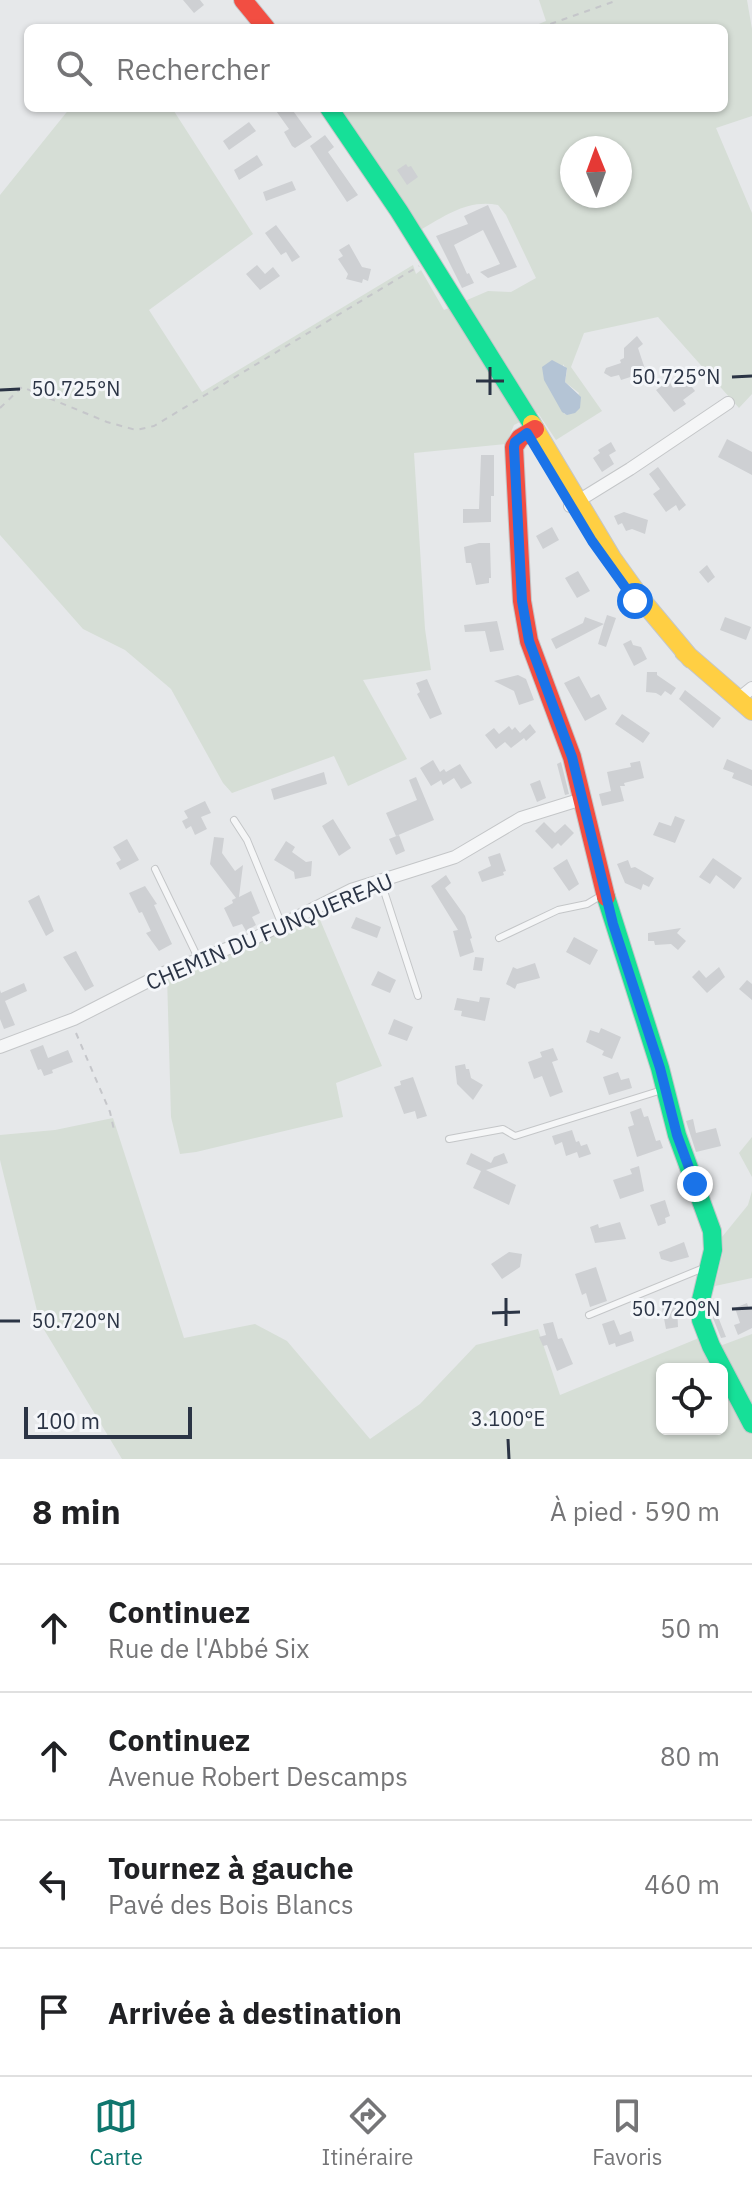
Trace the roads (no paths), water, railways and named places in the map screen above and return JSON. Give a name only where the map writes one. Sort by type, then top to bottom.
[{"type":"street","points":[[243,0],[263,24]]},
{"type":"street","points":[[332,112],[434,266],[594,537],[691,659],[744,706],[752,688]]},
{"type":"street","points":[[574,503],[728,403]]},
{"type":"street","points":[[531,431],[515,442],[514,447],[524,614],[532,651],[572,757],[605,893],[677,1135],[712,1231],[713,1250],[701,1300],[701,1320],[711,1346],[752,1424]]},
{"type":"street","name":"CHEMIN DU FUNQUEREAU","points":[[0,1047],[71,1020],[166,972],[243,943],[332,899],[463,853],[521,818],[582,799]]},
{"type":"lane","points":[[234,820],[247,840],[282,925]]},
{"type":"lane","points":[[155,869],[199,960]]},
{"type":"lane","points":[[383,879],[384,891],[418,996]]},
{"type":"lane","points":[[499,938],[558,910],[587,904],[605,893]]},
{"type":"lane","points":[[449,1139],[503,1129],[515,1136],[665,1089]]},
{"type":"lane","points":[[589,1315],[710,1267]]},
{"type":"water","points":[[552,360],[567,368],[565,382],[581,397],[580,408],[575,413],[567,415],[562,412],[544,380],[542,367]]}]
